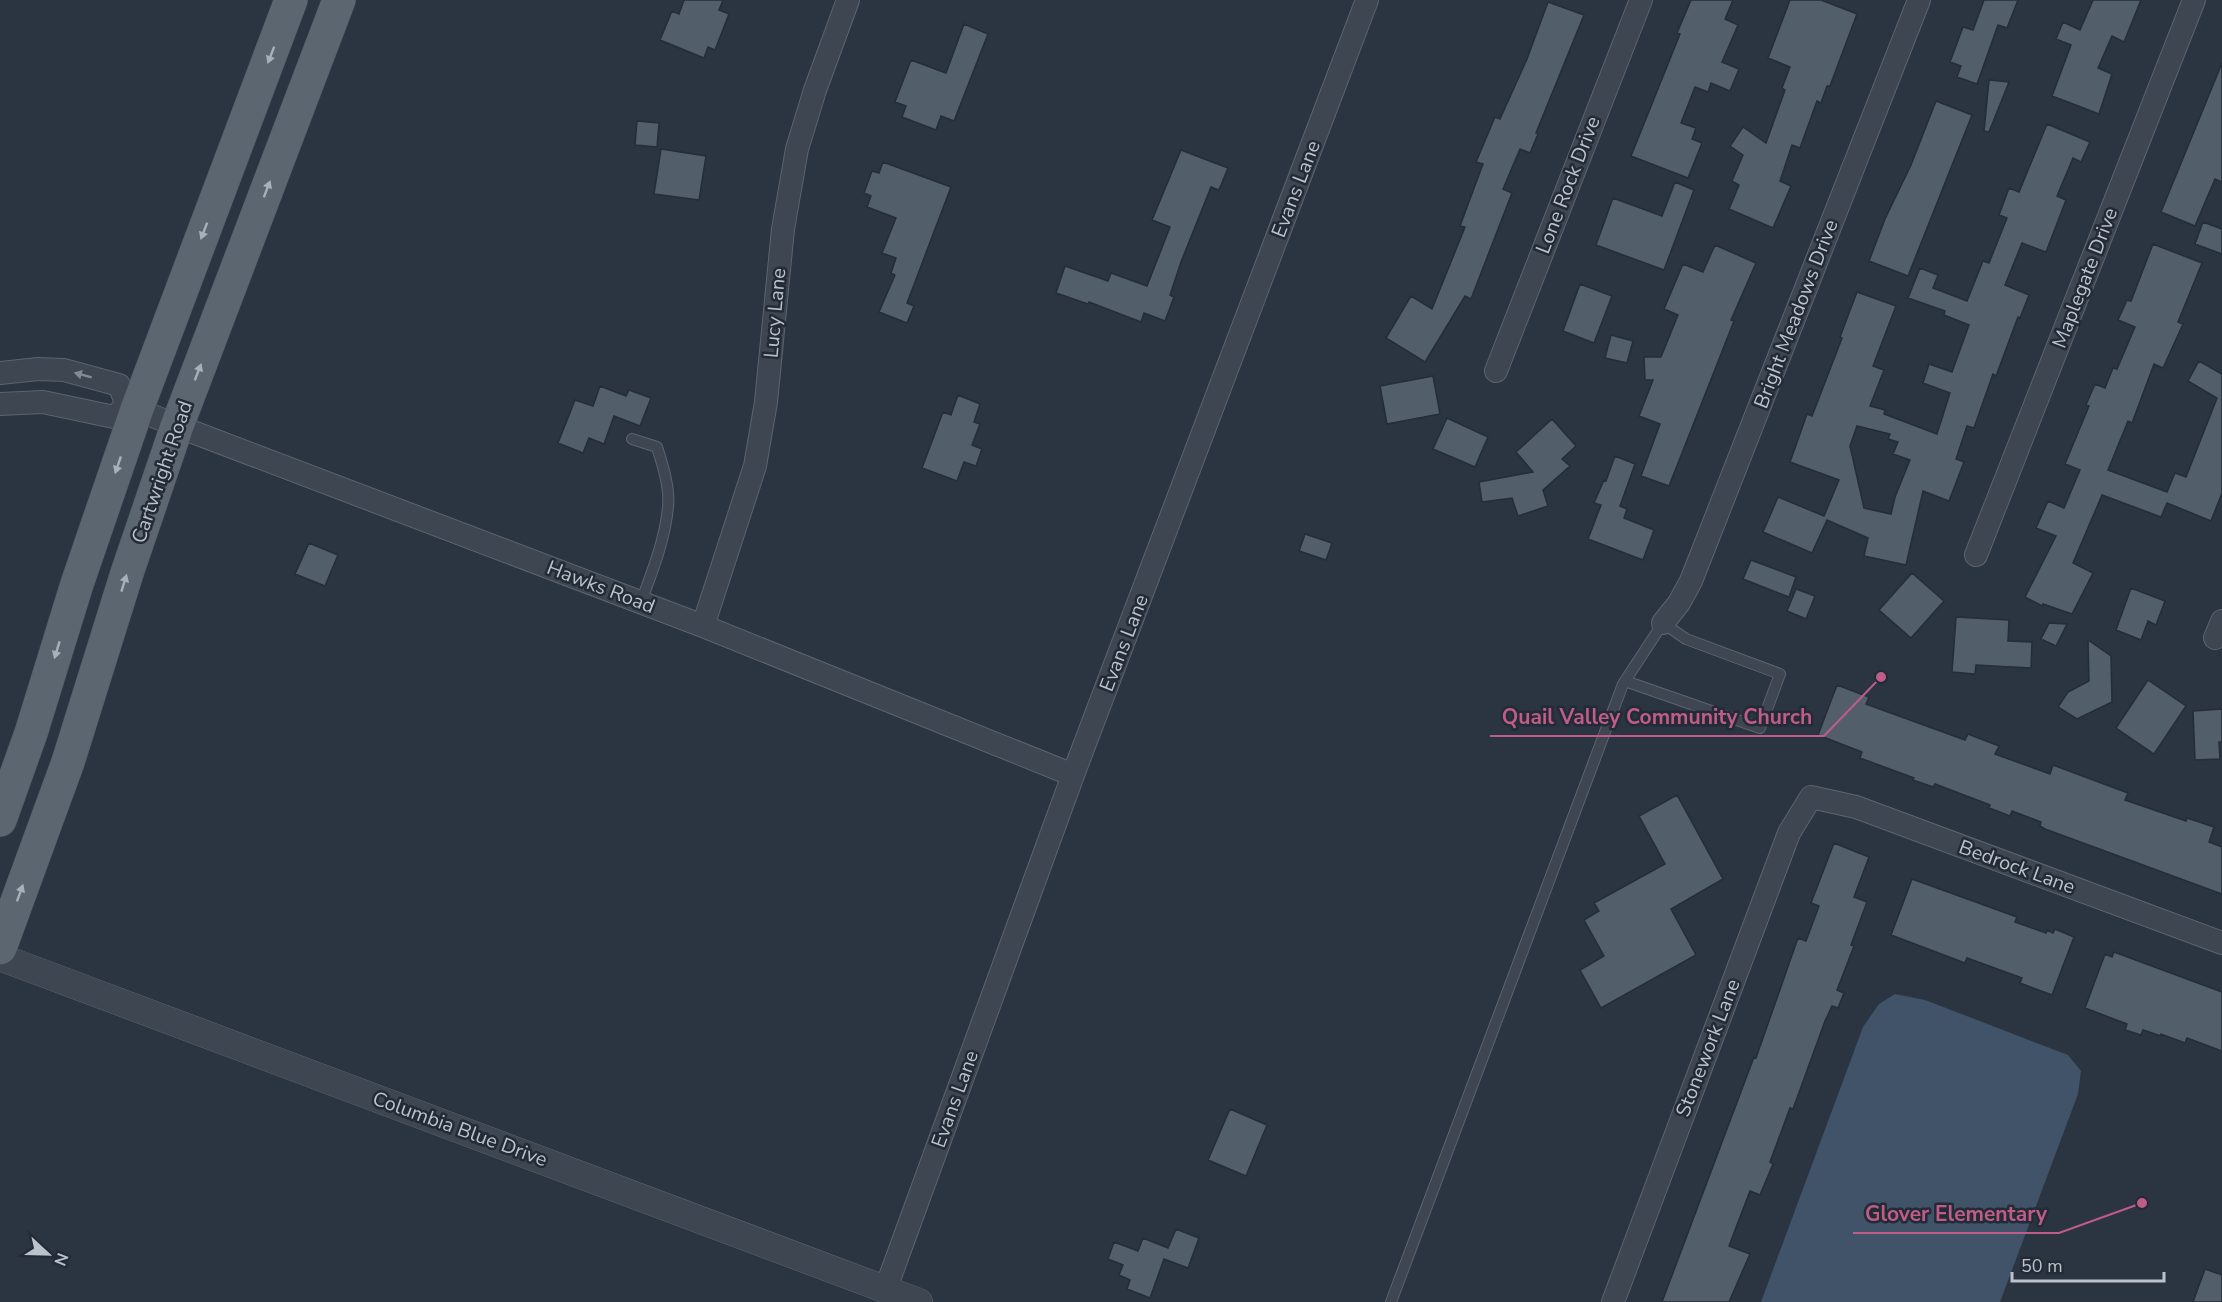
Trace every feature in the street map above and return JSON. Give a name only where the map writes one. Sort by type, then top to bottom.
[{"type":"main road","points":[[0,820],[31,733],[132,407],[291,0]]},
{"type":"main road","name":"Cartwright Road","points":[[0,948],[68,762],[127,573],[177,426],[339,0]]},
{"type":"street","name":"Lucy Lane","points":[[703,626],[755,466],[767,393],[783,229],[797,149],[815,90],[848,0]]},
{"type":"street","name":"Evans Lane","points":[[886,1288],[1073,776],[1367,0]]},
{"type":"street","name":"Lone Rock Drive","points":[[1496,371],[1641,0]]},
{"type":"street","name":"Bright Meadows Drive","points":[[1663,623],[1679,603],[1691,581],[1919,0]]},
{"type":"street","name":"Maplegate Drive","points":[[1976,555],[2194,0]]},
{"type":"street","name":"Hawks Road","points":[[0,373],[38,369],[64,370],[118,385],[132,407],[177,426],[703,626],[1073,776]]},
{"type":"street","points":[[0,404],[44,402],[114,417],[132,407]]},
{"type":"street","name":"Bedrock Lane","points":[[1811,797],[1856,807],[2222,943]]},
{"type":"street","name":"Stonework Lane","points":[[1613,1302],[1790,833],[1811,797]]},
{"type":"street","name":"Columbia Blue Drive","points":[[0,957],[919,1302]]},
{"type":"lane","points":[[632,439],[657,447],[664,472],[669,506],[658,553],[640,602]]},
{"type":"lane","points":[[1391,1302],[1625,681],[1663,623],[1686,639],[1780,674],[1760,728],[1625,681]]},
{"type":"water","points":[[1895,994],[1925,1000],[2068,1055],[2081,1071],[2078,1094],[2000,1302],[1761,1302],[1863,1027],[1879,1004]]},
{"type":"building","points":[[684,0],[723,0],[719,10],[729,14],[715,50],[708,47],[704,58],[660,40],[672,11],[679,14]]},
{"type":"building","points":[[1691,0],[1733,0],[1725,19],[1738,25],[1722,62],[1739,69],[1730,91],[1711,83],[1708,92],[1695,87],[1681,123],[1696,128],[1692,139],[1702,143],[1688,178],[1631,156],[1680,34],[1677,33]]},
{"type":"building","points":[[1790,0],[1821,0],[1857,14],[1830,86],[1827,86],[1821,103],[1817,101],[1800,148],[1792,145],[1780,181],[1791,186],[1773,228],[1729,209],[1739,185],[1732,181],[1743,155],[1730,146],[1743,127],[1766,143],[1785,90],[1782,88],[1790,67],[1768,58]]},
{"type":"building","points":[[1984,0],[2018,0],[2007,28],[1998,25],[1977,84],[1957,77],[1961,66],[1950,62],[1963,27],[1973,30]]},
{"type":"building","points":[[2093,0],[2141,0],[2124,42],[2112,36],[2098,68],[2112,74],[2099,114],[2052,96],[2071,45],[2056,39],[2063,22],[2080,30]]},
{"type":"building","points":[[1548,2],[1584,15],[1530,153],[1520,149],[1503,189],[1512,193],[1471,299],[1465,296],[1425,362],[1386,338],[1411,296],[1432,309],[1465,227],[1460,226],[1483,164],[1476,162],[1495,117],[1500,119],[1527,59]]},
{"type":"building","points":[[964,24],[988,34],[954,121],[941,116],[936,130],[902,117],[906,106],[895,102],[911,60],[946,73]]},
{"type":"building","points":[[2222,63],[2222,182],[2215,179],[2195,226],[2161,212]]},
{"type":"building","points":[[1989,80],[2009,82],[1989,132],[1984,131]]},
{"type":"building","points":[[1936,101],[1972,115],[1908,276],[1869,261]]},
{"type":"building","points":[[637,121],[659,123],[657,147],[635,145]]},
{"type":"building","points":[[2047,124],[2090,142],[2081,162],[2073,158],[2057,196],[2066,200],[2046,252],[2022,243],[2005,285],[2029,295],[2020,318],[2018,317],[1996,376],[1993,374],[1974,428],[1967,426],[1956,459],[1964,462],[1949,501],[1923,491],[1906,565],[1864,556],[1868,538],[1827,520],[1812,553],[1763,532],[1778,497],[1824,516],[1839,480],[1790,462],[1807,414],[1812,416],[1857,292],[1896,306],[1873,366],[1884,370],[1870,406],[1885,410],[1884,414],[1937,434],[1950,393],[1923,383],[1929,364],[1952,372],[1969,325],[1944,315],[1945,311],[1908,298],[1920,268],[1938,275],[1933,288],[1967,301],[1983,261],[1989,263],[2007,218],[1999,215],[2009,188],[2019,192]],"holes":[[[1857,426],[1890,434],[1888,439],[1898,442],[1893,454],[1910,460],[1895,497],[1891,514],[1864,508],[1850,446]]]},
{"type":"building","points":[[661,149],[706,156],[699,200],[654,194]]},
{"type":"building","points":[[1181,150],[1228,168],[1219,190],[1211,187],[1181,262],[1170,295],[1174,297],[1165,321],[1144,313],[1141,322],[1089,302],[1088,304],[1056,293],[1065,266],[1108,281],[1111,273],[1147,286],[1170,227],[1152,220]]},
{"type":"building","points":[[883,162],[951,187],[907,303],[914,306],[907,323],[879,312],[895,275],[891,273],[896,258],[882,253],[896,218],[867,207],[871,196],[864,193],[872,171],[879,173]]},
{"type":"building","points":[[1675,182],[1694,190],[1664,270],[1596,245],[1613,198],[1662,216]]},
{"type":"building","points":[[2203,222],[2222,229],[2222,254],[2195,244]]},
{"type":"building","points":[[2153,244],[2202,263],[2178,322],[2183,324],[2163,368],[2154,364],[2132,423],[2128,421],[2108,470],[2167,492],[2175,473],[2186,477],[2217,398],[2188,381],[2199,361],[2222,374],[2222,493],[2211,521],[2167,503],[2161,517],[2102,495],[2073,563],[2093,573],[2072,614],[2043,604],[2042,606],[2025,597],[2056,536],[2036,528],[2048,501],[2064,508],[2080,470],[2065,464],[2089,406],[2086,405],[2095,384],[2105,388],[2113,368],[2117,369],[2135,327],[2118,320],[2127,300],[2131,301]]},
{"type":"building","points":[[1715,245],[1756,263],[1731,320],[1734,321],[1669,486],[1641,476],[1660,424],[1639,416],[1653,380],[1645,380],[1644,357],[1661,357],[1678,315],[1664,309],[1683,264],[1703,272]]},
{"type":"building","points":[[1580,284],[1612,296],[1594,343],[1563,331]]},
{"type":"building","points":[[1611,335],[1633,341],[1627,363],[1605,358]]},
{"type":"building","points":[[1433,376],[1440,414],[1387,424],[1380,386]]},
{"type":"building","points":[[600,386],[626,396],[629,390],[651,398],[640,426],[614,416],[604,444],[589,438],[583,453],[558,443],[575,400],[593,406]]},
{"type":"building","points":[[958,395],[980,404],[974,422],[980,424],[972,445],[982,449],[976,466],[964,462],[957,481],[922,468],[943,412],[951,415]]},
{"type":"building","points":[[1447,418],[1488,437],[1475,467],[1433,449]]},
{"type":"building","points":[[1552,419],[1576,446],[1562,459],[1570,466],[1543,490],[1548,506],[1518,516],[1512,498],[1482,502],[1479,482],[1533,472],[1516,452]]},
{"type":"building","points":[[1615,456],[1635,464],[1620,506],[1627,509],[1624,518],[1654,530],[1643,560],[1588,539],[1601,505],[1594,503],[1604,480],[1606,481]]},
{"type":"building","points":[[1305,534],[1332,543],[1326,560],[1299,551]]},
{"type":"building","points":[[309,543],[338,555],[325,586],[295,574]]},
{"type":"building","points":[[1751,560],[1796,577],[1789,597],[1743,579]]},
{"type":"building","points":[[1912,573],[1944,601],[1911,638],[1879,610]]},
{"type":"building","points":[[2131,588],[2165,601],[2156,625],[2148,621],[2141,640],[2116,630]]},
{"type":"building","points":[[1796,589],[1815,596],[1806,619],[1787,611]]},
{"type":"building","points":[[1956,617],[2009,620],[2008,641],[2032,642],[2031,668],[1976,665],[1975,674],[1952,672]]},
{"type":"building","points":[[2049,623],[2067,624],[2056,646],[2041,639]]},
{"type":"building","points":[[2088,640],[2111,656],[2112,702],[2077,719],[2058,707],[2068,692],[2089,681]]},
{"type":"building","points":[[2148,680],[2186,706],[2154,754],[2116,728]]},
{"type":"building","points":[[1837,685],[1869,697],[1866,704],[1965,740],[1968,734],[1999,746],[1995,754],[2050,774],[2053,765],[2128,793],[2125,800],[2186,821],[2187,818],[2214,827],[2209,842],[2222,847],[2222,894],[2045,829],[2040,826],[2041,822],[2012,811],[2010,816],[1989,808],[1990,805],[1935,784],[1933,787],[1913,780],[1914,778],[1860,758],[1862,752],[1818,735]]},
{"type":"building","points":[[2222,709],[2220,759],[2195,760],[2193,711]]},
{"type":"building","points":[[1677,795],[1723,879],[1671,909],[1696,955],[1601,1008],[1580,970],[1604,956],[1584,920],[1599,911],[1594,903],[1665,864],[1639,816]]},
{"type":"building","points":[[1834,843],[1869,857],[1854,897],[1867,902],[1851,945],[1854,946],[1837,990],[1844,993],[1838,1008],[1832,1006],[1825,1021],[1793,1109],[1790,1108],[1770,1162],[1773,1164],[1760,1195],[1750,1191],[1729,1246],[1750,1254],[1729,1302],[1662,1302],[1754,1057],[1756,1058],[1798,938],[1806,941],[1819,906],[1811,903]]},
{"type":"building","points":[[1912,879],[2017,917],[2015,922],[2046,933],[2047,930],[2053,933],[2055,929],[2074,937],[2052,995],[2020,983],[2022,978],[1967,958],[1965,963],[1891,935]]},
{"type":"building","points":[[2114,952],[2222,992],[2222,1051],[2187,1038],[2185,1043],[2143,1030],[2141,1035],[2125,1030],[2127,1024],[2085,1008],[2105,954],[2112,957]]},
{"type":"building","points":[[1230,1109],[1267,1125],[1246,1176],[1208,1160]]},
{"type":"building","points":[[1176,1229],[1199,1238],[1188,1268],[1164,1259],[1150,1298],[1127,1289],[1130,1280],[1119,1275],[1123,1265],[1108,1259],[1114,1242],[1138,1251],[1143,1238],[1168,1248]]},
{"type":"building","points":[[2205,1269],[2222,1275],[2222,1302],[2193,1302]]},
{"type":"place","name":"Quail Valley Community Church","points":[[1881,677]]},
{"type":"place","name":"Glover Elementary","points":[[2142,1203]]}]
